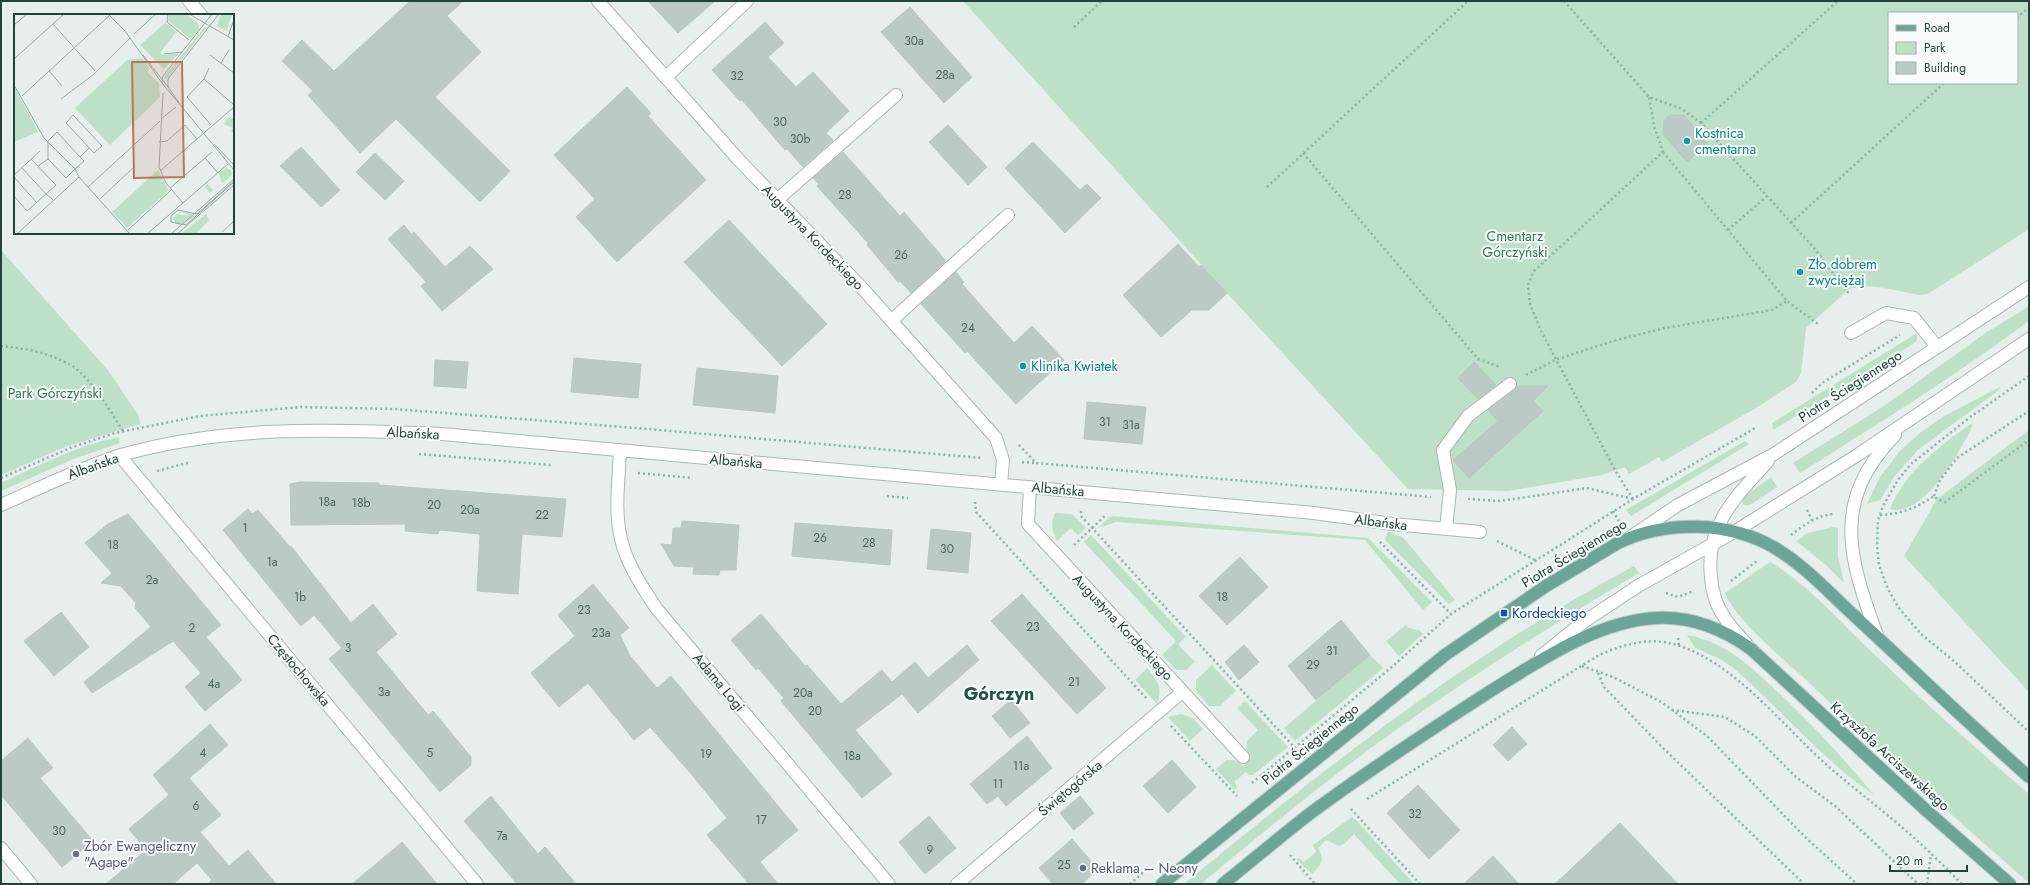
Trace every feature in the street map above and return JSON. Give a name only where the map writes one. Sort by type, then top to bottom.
[{"type":"main road","points":[[1629,538],[1658,529],[1716,528],[1734,532],[1775,548],[1804,570],[2029,777]]},
{"type":"main road","name":"Piotra Ściegiennego","points":[[1162,884],[1445,655],[1546,586],[1629,538]]},
{"type":"main road","name":"Krzysztofa Arciszewskiego","points":[[1527,668],[1590,635],[1630,621],[1657,618],[1690,621],[1710,626],[1729,634],[1751,649],[1928,812],[2010,884]]},
{"type":"main road","points":[[1224,884],[1332,798],[1527,668]]},
{"type":"street","points":[[189,1],[201,14]]},
{"type":"street","name":"Augustyna Kordeckiego","points":[[598,1],[777,200],[863,289],[996,438],[1003,460],[1001,484]]},
{"type":"street","points":[[666,77],[747,1]]},
{"type":"street","points":[[777,200],[896,95]]},
{"type":"street","points":[[891,321],[1008,215]]},
{"type":"street","name":"Piotra Ściegiennego","points":[[1629,538],[1678,505],[1774,454],[2029,287]]},
{"type":"street","points":[[1851,333],[1886,313],[1914,318],[1937,348]]},
{"type":"street","points":[[1527,668],[1582,623],[1638,586],[1734,532],[1856,456],[2029,339]]},
{"type":"street","points":[[1446,529],[1450,490],[1443,450],[1468,416],[1510,384]]},
{"type":"street","points":[[1878,638],[1855,570],[1851,548],[1851,524],[1857,496],[1871,465],[1889,441],[1911,419]]},
{"type":"street","name":"Albańska","points":[[1,505],[64,476],[120,456],[185,441],[223,435],[311,429],[442,434],[1314,513],[1480,532]]},
{"type":"street","name":"Adama Logi","points":[[620,450],[618,510],[621,538],[628,562],[652,602],[888,884]]},
{"type":"street","name":"Krzysztofa Arciszewskiego","points":[[1751,649],[1724,618],[1717,604],[1712,587],[1709,565],[1711,545],[1716,528],[1730,504],[1774,454]]},
{"type":"street","name":"Częstochowska","points":[[120,456],[477,884]]},
{"type":"street","name":"Augustyna Kordeckiego","points":[[1030,487],[1028,524],[1243,757]]},
{"type":"street","name":"Świętogórska","points":[[957,884],[1182,692]]},
{"type":"street","points":[[1,848],[31,884]]},
{"type":"path","points":[[1074,27],[1102,1]]},
{"type":"path","points":[[1266,187],[1468,1]]},
{"type":"path","points":[[1564,1],[1649,97],[1682,109],[1701,123],[1814,248],[1850,294]]},
{"type":"path","points":[[1701,123],[1838,1]]},
{"type":"path","points":[[2018,17],[2029,8]]},
{"type":"path","points":[[1791,223],[1943,84]]},
{"type":"path","points":[[1649,97],[1654,126],[1663,152],[1787,300],[1818,324]]},
{"type":"path","points":[[1633,499],[1555,360],[1530,304],[1528,285],[1534,271],[1663,152]]},
{"type":"path","points":[[1303,153],[1478,359],[1504,368]]},
{"type":"path","points":[[1728,230],[1767,196]]},
{"type":"path","points":[[1510,384],[1555,360],[1613,341],[1665,328],[1772,310],[1787,300]]},
{"type":"path","points":[[1812,393],[1822,382],[1919,324]]},
{"type":"path","points":[[1,346],[42,353],[73,367],[103,400],[124,431],[120,456]]},
{"type":"path","points":[[2029,376],[1969,418],[1911,464],[1895,485],[1883,506],[1878,520],[1877,546],[1880,565],[1888,590],[1898,607],[1921,634],[1955,662],[2029,732]]},
{"type":"path","points":[[1880,514],[1905,512],[1934,496],[1940,480],[1957,458],[2029,411]]},
{"type":"path","points":[[1249,786],[1393,666],[1451,614],[1633,499],[1757,426]]},
{"type":"path","points":[[1015,440],[1036,463],[1449,498],[1500,500],[1587,488],[1633,499]]},
{"type":"path","points":[[1934,496],[1937,500],[1945,502],[2029,440]]},
{"type":"path","points":[[416,454],[552,465]]},
{"type":"path","points":[[137,475],[149,474],[192,461]]},
{"type":"path","points":[[619,471],[698,479]]},
{"type":"path","points":[[882,495],[912,498]]},
{"type":"path","points":[[969,500],[975,500],[976,512],[1237,796]]},
{"type":"path","points":[[1088,510],[1081,509],[1081,516],[1092,529],[1295,748]]},
{"type":"path","points":[[1060,558],[1109,513],[1102,512]]},
{"type":"path","points":[[1664,593],[1678,597],[1699,589],[1728,583],[1812,520]]},
{"type":"path","points":[[1480,532],[1536,560]]},
{"type":"path","points":[[1378,540],[1451,614]]},
{"type":"path","points":[[1363,801],[1600,655],[1618,647],[1644,641],[1664,642],[1715,664],[1740,681],[1827,766],[1906,830],[1962,884]]},
{"type":"path","points":[[1582,666],[1613,677],[1663,703],[1707,736],[1805,837],[1858,884]]},
{"type":"path","points":[[1598,672],[1604,687],[1651,735],[1804,884]]},
{"type":"path","points":[[1671,710],[1725,717],[1755,736],[1796,777],[1834,806],[1918,884]]},
{"type":"path","points":[[1231,801],[1243,791]]},
{"type":"path","points":[[1346,812],[1357,805]]},
{"type":"path","points":[[1351,809],[1420,884]]},
{"type":"path","points":[[1295,851],[1289,856],[1315,884]]},
{"type":"path","points":[[1927,884],[1932,854]]},
{"type":"path","points":[[1130,884],[1148,869]]},
{"type":"green space","name":"Cmentarz Górczyński","points":[[963,1],[2029,1],[2029,229],[1928,294],[1919,295],[1893,289],[1866,286],[1849,289],[1806,328],[1801,373],[1796,382],[1761,405],[1662,462],[1659,457],[1629,474],[1625,467],[1602,475],[1508,491],[1408,489],[1227,293]]},
{"type":"green space","name":"Park Górczyński","points":[[1,250],[107,369],[139,416],[140,424],[65,447],[1,475]]},
{"type":"green space","points":[[2029,306],[2029,321],[1945,380],[1800,473],[1793,463],[1884,406],[1984,334]]},
{"type":"green space","points":[[1917,333],[1917,340],[1913,344],[1773,430],[1772,423]]},
{"type":"green space","points":[[2000,387],[1999,390],[1918,450],[1894,477],[1880,500],[1867,504],[1880,477],[1900,451],[1921,432],[1946,415]]},
{"type":"green space","points":[[1972,423],[1972,427],[1959,451],[1939,481],[1927,494],[1915,504],[1903,509],[1890,509],[1905,482],[1914,471],[1936,450]]},
{"type":"green space","points":[[2029,430],[2029,692],[1904,556],[1937,499]]},
{"type":"green space","points":[[118,437],[120,443],[71,460],[1,491],[1,483],[30,469],[88,445]]},
{"type":"green space","points":[[1745,441],[1749,444],[1631,516],[1626,510]]},
{"type":"green space","points":[[1771,477],[1777,487],[1750,505],[1743,505],[1742,500],[1746,495]]},
{"type":"green space","points":[[1055,513],[1072,514],[1086,528],[1078,535],[1071,528],[1057,541],[1052,527],[1052,520]]},
{"type":"green space","points":[[1111,516],[1368,538],[1432,602],[1423,610],[1365,540],[1116,522],[1098,528]]},
{"type":"green space","points":[[1833,527],[1838,528],[1838,556],[1844,583],[1827,566],[1796,541],[1808,533]]},
{"type":"green space","points":[[1388,531],[1402,537],[1407,542],[1455,600],[1449,604],[1385,540]]},
{"type":"green space","points":[[1091,535],[1186,637],[1178,644],[1195,662],[1186,670],[1176,670],[1162,655],[1176,641],[1084,542]]},
{"type":"green space","points":[[1770,562],[1784,571],[1811,593],[1931,708],[2029,794],[2029,883],[1943,807],[1771,649],[1739,615],[1725,593]]},
{"type":"green space","points":[[1634,566],[1639,573],[1493,664],[1435,702],[1381,741],[1302,801],[1201,884],[1184,884],[1291,797],[1402,713],[1515,636]]},
{"type":"green space","points":[[1406,625],[1409,628],[1419,630],[1423,634],[1399,656],[1386,641]]},
{"type":"green space","points":[[1687,635],[1715,644],[1740,658],[1751,667],[1819,732],[1874,795],[1836,766],[1732,667],[1720,659],[1695,648]]},
{"type":"green space","points":[[1370,655],[1383,668],[1295,741],[1284,728]]},
{"type":"green space","points":[[1212,665],[1236,691],[1220,706],[1209,706],[1196,691],[1196,680]]},
{"type":"green space","points":[[1147,668],[1157,681],[1160,694],[1157,704],[1135,680]]},
{"type":"green space","points":[[1245,701],[1288,747],[1253,775],[1249,775],[1246,772],[1234,782],[1237,787],[1235,790],[1216,769],[1226,760],[1235,760],[1243,766],[1251,758],[1246,750],[1247,741],[1258,730],[1237,708]]},
{"type":"green space","points":[[1181,714],[1193,718],[1203,729],[1190,741],[1168,717]]},
{"type":"green space","points":[[1352,817],[1414,884],[1400,884],[1354,834],[1344,844],[1339,846],[1326,840],[1318,848],[1322,859],[1312,874],[1296,859],[1299,858],[1304,862],[1316,852],[1313,845]]},
{"type":"building","points":[[410,1],[463,1],[447,16],[481,52],[435,97],[510,171],[480,202],[396,119],[360,153],[308,95],[313,91],[282,61],[302,40],[334,71]]},
{"type":"building","points":[[648,1],[715,1],[678,33]]},
{"type":"building","points":[[910,7],[972,77],[944,103],[881,32]]},
{"type":"building","points":[[765,22],[784,43],[768,57],[796,87],[813,72],[849,111],[826,133],[833,140],[803,167],[787,149],[785,150],[742,100],[740,101],[712,70]]},
{"type":"building","points":[[627,87],[651,113],[648,116],[706,180],[617,262],[576,217],[595,199],[554,155]]},
{"type":"building","name":"Kostnica cmentarna","points":[[1670,115],[1684,115],[1708,144],[1687,162],[1663,134],[1664,120]]},
{"type":"building","points":[[948,125],[987,167],[968,185],[929,142]]},
{"type":"building","points":[[1033,142],[1080,190],[1087,184],[1101,198],[1065,233],[1005,168]]},
{"type":"building","points":[[301,147],[340,190],[321,207],[280,166]]},
{"type":"building","points":[[843,152],[900,216],[904,212],[946,261],[911,293],[900,281],[898,282],[867,245],[868,243],[817,186],[819,184],[813,178]]},
{"type":"building","points":[[375,153],[404,181],[385,200],[356,172]]},
{"type":"building","points":[[729,220],[827,324],[782,366],[684,262]]},
{"type":"building","points":[[404,225],[411,234],[414,232],[445,267],[470,246],[493,269],[442,311],[421,286],[426,282],[388,239]]},
{"type":"building","points":[[1178,244],[1199,267],[1201,265],[1227,293],[1209,310],[1192,310],[1161,337],[1123,295]]},
{"type":"building","points":[[956,272],[964,282],[962,284],[1014,343],[1032,326],[1064,360],[1016,404],[967,351],[965,353],[921,304]]},
{"type":"building","points":[[574,358],[641,364],[638,398],[571,392]]},
{"type":"building","points":[[435,360],[468,362],[466,388],[434,386]]},
{"type":"building","points":[[1474,362],[1496,385],[1478,399],[1458,378]]},
{"type":"building","points":[[697,368],[778,376],[775,413],[693,405]]},
{"type":"building","points":[[1517,386],[1548,386],[1533,401],[1543,411],[1469,478],[1453,460],[1498,421],[1488,410],[1515,390]]},
{"type":"building","points":[[1087,402],[1146,407],[1142,444],[1084,439]]},
{"type":"building","points":[[300,482],[379,483],[379,485],[566,499],[562,537],[522,534],[518,594],[477,591],[480,534],[439,530],[438,534],[405,531],[406,524],[291,525],[290,484]]},
{"type":"building","points":[[248,509],[252,514],[258,510],[291,548],[291,546],[351,623],[373,604],[397,634],[376,652],[428,715],[433,711],[471,757],[471,765],[440,792],[329,659],[342,648],[314,615],[301,626],[223,530]]},
{"type":"building","points":[[128,514],[221,625],[206,637],[242,680],[205,711],[185,687],[201,673],[173,641],[92,693],[84,682],[151,627],[135,608],[136,603],[121,586],[101,583],[112,573],[85,543],[108,524]]},
{"type":"building","points":[[682,521],[739,525],[736,570],[720,570],[719,575],[693,574],[694,567],[674,566],[661,544],[672,545],[673,528],[681,528]]},
{"type":"building","points":[[795,523],[892,530],[890,565],[792,556]]},
{"type":"building","points":[[931,529],[971,533],[968,573],[927,569]]},
{"type":"building","points":[[1240,557],[1268,587],[1227,625],[1199,596]]},
{"type":"building","points":[[593,584],[629,628],[620,635],[630,656],[657,688],[671,676],[798,830],[760,862],[778,884],[749,884],[707,835],[727,818],[650,727],[634,740],[588,683],[559,707],[531,673],[575,636],[558,615]]},
{"type":"building","points":[[1022,594],[1106,688],[1077,714],[991,621]]},
{"type":"building","points":[[61,612],[89,647],[54,676],[24,641]]},
{"type":"building","points":[[761,614],[805,666],[807,665],[841,704],[882,670],[902,694],[855,730],[892,774],[862,798],[781,701],[784,698],[758,668],[756,670],[731,640]]},
{"type":"building","points":[[1341,620],[1370,655],[1316,700],[1288,666]]},
{"type":"building","points":[[967,645],[979,660],[918,713],[892,682],[915,662],[928,678]]},
{"type":"building","points":[[1244,645],[1259,662],[1239,680],[1225,662]]},
{"type":"building","points":[[1011,700],[1030,723],[1010,738],[992,716]]},
{"type":"building","points":[[210,724],[228,745],[189,778],[221,815],[200,832],[229,866],[248,850],[276,884],[208,884],[212,880],[197,863],[173,884],[106,884],[146,850],[129,829],[169,795],[153,775]]},
{"type":"building","points":[[1512,727],[1527,744],[1508,761],[1493,745]]},
{"type":"building","points":[[1027,736],[1052,768],[1006,806],[998,796],[987,804],[970,784]]},
{"type":"building","points":[[28,738],[53,768],[40,778],[93,841],[62,867],[1,795],[1,761]]},
{"type":"building","points":[[1172,760],[1196,787],[1168,813],[1143,786]]},
{"type":"building","points":[[1418,785],[1460,830],[1429,859],[1387,813]]},
{"type":"building","points":[[491,796],[538,854],[545,847],[576,884],[517,884],[464,821]]},
{"type":"building","points":[[1080,796],[1094,813],[1074,830],[1060,813]]},
{"type":"building","points":[[929,816],[956,848],[925,874],[899,842]]},
{"type":"building","points":[[1620,823],[1678,884],[1555,884]]},
{"type":"building","points":[[1072,839],[1098,869],[1082,884],[1053,884],[1039,868]]},
{"type":"building","points":[[402,842],[437,884],[352,884],[388,854]]},
{"type":"building","points":[[1493,856],[1519,884],[1464,884]]},
{"type":"place","name":"Kostnica cmentarna","points":[[1687,141]]},
{"type":"place","name":"Zło dobrem zwyciężaj","points":[[1800,272]]},
{"type":"place","name":"Klinika Kwiatek","points":[[1023,366]]},
{"type":"place","name":"Kordeckiego","points":[[1504,613]]},
{"type":"place","name":"Zbór Ewangeliczny \"Agape\"","points":[[76,854]]},
{"type":"place","name":"Reklama – Neony","points":[[1083,868]]},
{"type":"district","name":"Górczyn","points":[[999,694]]}]
